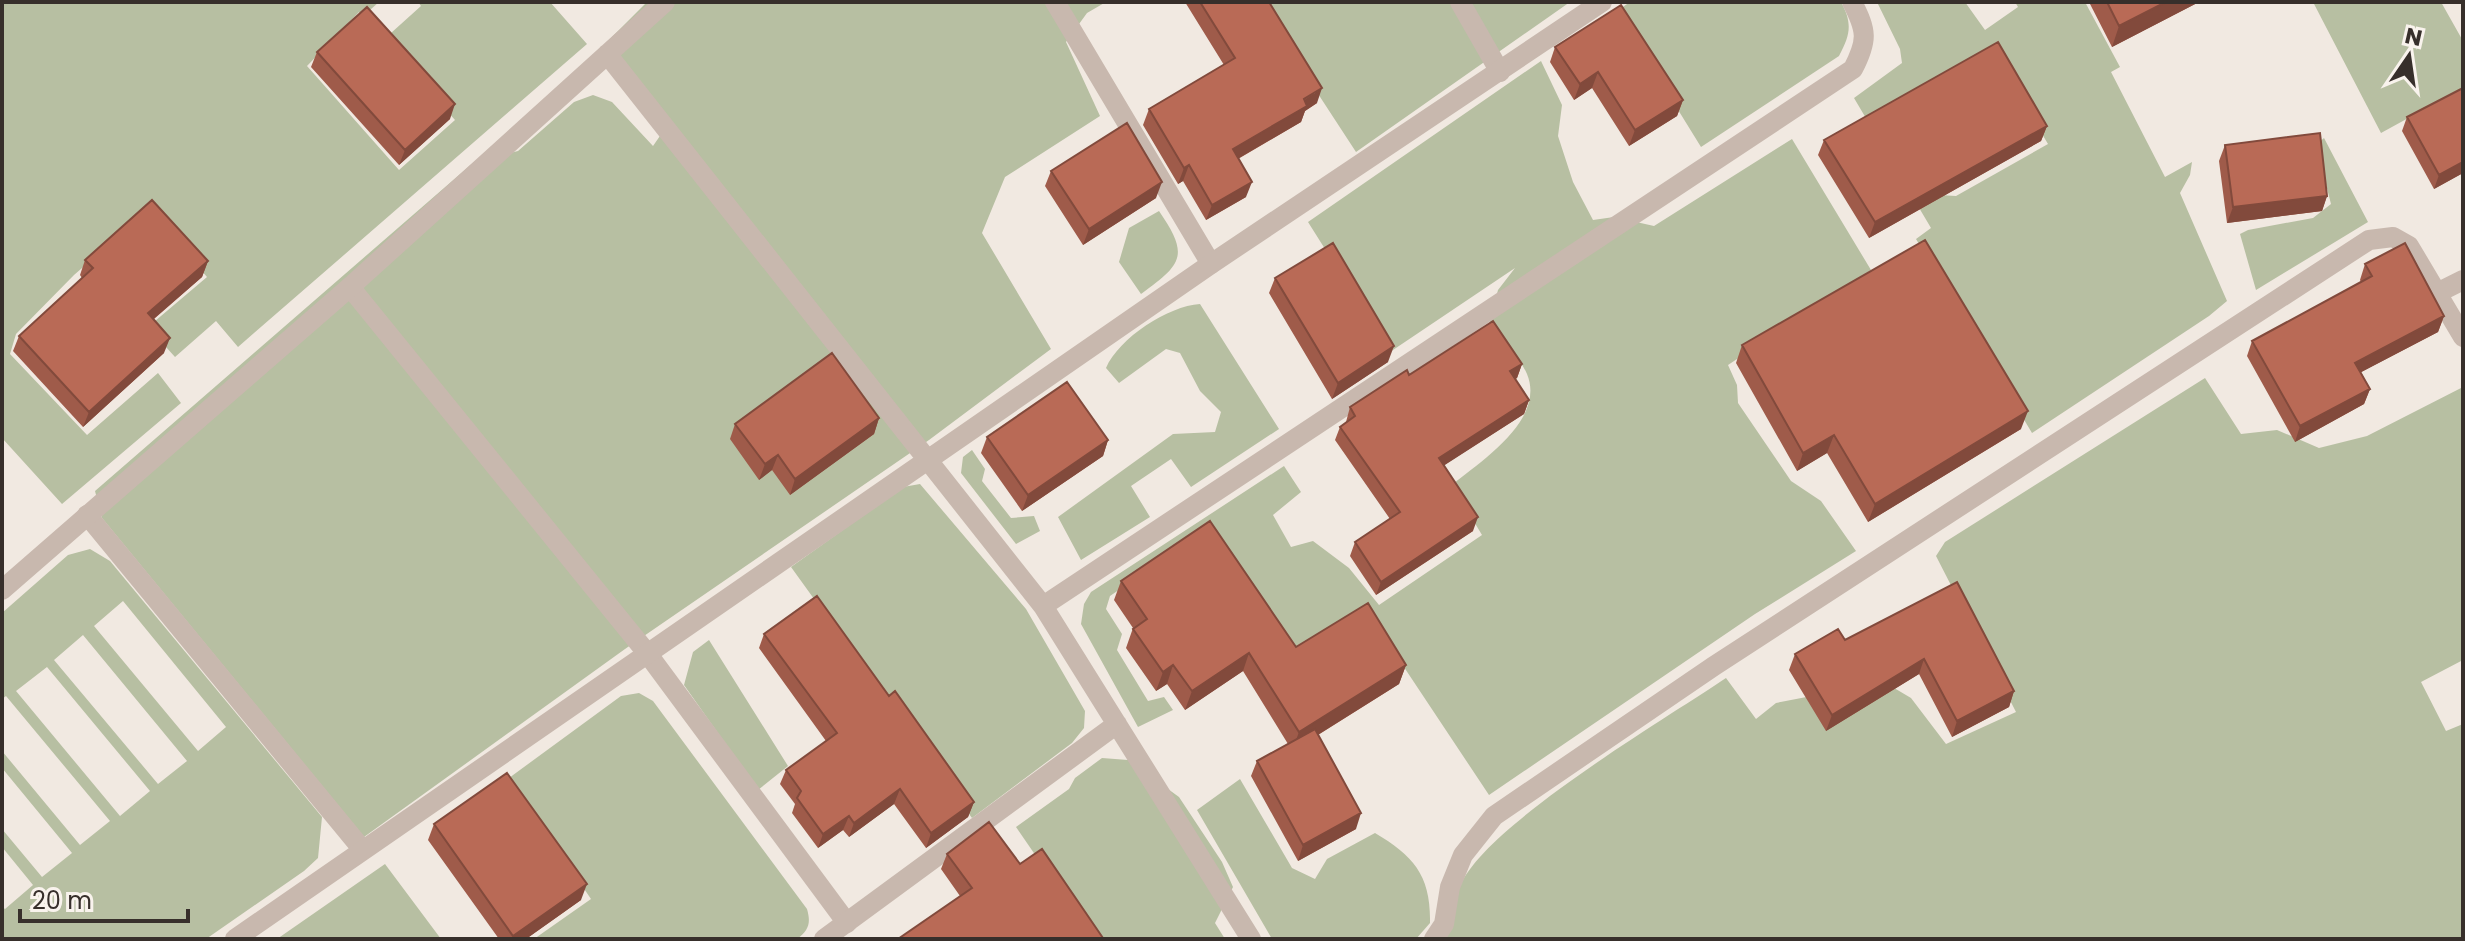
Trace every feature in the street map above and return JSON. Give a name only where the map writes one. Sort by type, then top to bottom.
[{"type":"street","points":[[2,590],[350,287],[665,2]]},
{"type":"street","points":[[1055,2],[1211,264]]},
{"type":"street","points":[[1460,2],[1500,72]]},
{"type":"street","points":[[235,939],[1211,264],[1602,2]]},
{"type":"street","points":[[1043,606],[1853,69],[1863,49],[1864,26],[1852,2]]},
{"type":"street","points":[[607,54],[1043,606],[1251,939]]},
{"type":"street","points":[[1434,939],[1444,924],[1450,887],[1463,855],[1494,816],[1714,666],[2369,240],[2393,237],[2409,246],[2463,337]]},
{"type":"street","points":[[2439,292],[2463,280]]},
{"type":"street","points":[[350,287],[647,653],[847,923]]},
{"type":"street","points":[[87,515],[362,849]]},
{"type":"street","points":[[824,939],[1117,724]]},
{"type":"green space","points":[[2,2],[379,2],[370,10],[391,33],[421,6],[418,2],[550,2],[587,44],[238,347],[216,321],[175,357],[148,327],[207,277],[149,210],[74,275],[16,334],[10,354],[87,435],[158,373],[181,403],[62,504],[2,438]],"holes":[[[359,12],[455,120],[399,170],[307,66]]]},
{"type":"green space","points":[[647,2],[1106,2],[1087,13],[1066,42],[1100,116],[1005,177],[982,233],[1051,349],[929,440],[625,649],[364,837],[102,518],[95,491],[474,162],[518,151],[574,102],[593,95],[612,102],[653,146],[662,133],[607,42]]},
{"type":"green space","points":[[1258,2],[1570,2],[1356,152]]},
{"type":"green space","points":[[1630,2],[1841,2],[1849,29],[1839,56],[1701,147],[1617,11]]},
{"type":"green space","points":[[1877,2],[1965,2],[1985,30],[2018,7],[2015,2],[2085,2],[2120,67],[2111,72],[2165,177],[2192,162],[2190,175],[2180,193],[2227,301],[2032,433],[1916,239],[1931,228],[1854,98],[1902,63],[1900,49]],"holes":[[[1990,47],[2048,144],[1956,196],[1939,195]]]},
{"type":"green space","points":[[2313,2],[2441,2],[2463,41],[2463,88],[2381,133]]},
{"type":"green space","points":[[1541,61],[1562,105],[1558,136],[1573,182],[1593,220],[1614,217],[1654,226],[1792,139],[1871,270],[1728,365],[1737,385],[1738,403],[1791,481],[1821,501],[1856,551],[1755,614],[1489,795],[1368,613],[1292,659],[1198,536],[1110,596],[1106,609],[1122,634],[1117,650],[1148,701],[1164,697],[1173,710],[1138,727],[1081,624],[1084,604],[1091,592],[1284,466],[1301,492],[1273,515],[1291,547],[1313,541],[1349,568],[1379,605],[1482,535],[1452,485],[1508,438],[1527,407],[1530,391],[1527,374],[1489,325],[1498,290],[1515,268],[1390,352],[1308,222]]},
{"type":"green space","points":[[2324,138],[2368,222],[2256,290],[2240,234],[2313,218],[2331,204],[2316,145]]},
{"type":"green space","points":[[1159,211],[1175,239],[1177,258],[1165,275],[1141,294],[1119,262],[1129,228]]},
{"type":"green space","points":[[1200,304],[1279,429],[1191,487],[1171,459],[1131,486],[1150,517],[1081,560],[1058,517],[1173,434],[1215,432],[1221,412],[1200,391],[1180,353],[1166,349],[1119,383],[1106,368],[1122,346],[1146,326],[1174,311]]},
{"type":"green space","points":[[2205,378],[2241,434],[2277,430],[2319,448],[2367,436],[2463,387],[2463,660],[2421,682],[2446,731],[2463,724],[2463,939],[1446,939],[1460,886],[1476,861],[1504,833],[1580,774],[1726,678],[1756,719],[1776,703],[1884,682],[1911,698],[1946,744],[2016,712],[1936,556],[1945,542]]},
{"type":"green space","points":[[972,450],[985,469],[982,481],[1011,518],[1034,516],[1040,531],[1016,544],[961,473],[963,457]]},
{"type":"green space","points":[[920,484],[1026,609],[1085,711],[1084,728],[1072,743],[972,818],[791,567],[903,487]]},
{"type":"green space","points":[[90,549],[110,561],[322,817],[318,858],[206,939],[2,939],[2,907],[5,909],[33,885],[2,847],[2,829],[42,877],[72,853],[2,768],[2,751],[80,845],[110,821],[6,696],[2,699],[2,613],[68,555]],"holes":[[[123,601],[226,727],[198,751],[94,626]],[[83,635],[187,761],[158,784],[54,660]],[[47,667],[150,791],[120,816],[16,691]]]},
{"type":"green space","points":[[709,640],[788,766],[758,790],[684,685],[693,652]]},
{"type":"green space","points":[[639,693],[653,701],[807,909],[808,926],[797,939],[534,939],[591,899],[509,778],[621,696]]},
{"type":"green space","points":[[1102,758],[1128,760],[1179,797],[1222,862],[1233,887],[1215,923],[1225,939],[1093,939],[1016,827],[1069,789],[1075,778]]},
{"type":"green space","points":[[1240,779],[1292,868],[1315,879],[1327,859],[1375,833],[1400,850],[1418,869],[1423,880],[1430,907],[1430,923],[1416,939],[1272,939],[1197,810]]},
{"type":"green space","points":[[385,864],[441,939],[277,939]]},
{"type":"building","points":[[1200,2],[1269,2],[1322,88],[1304,99],[1307,106],[1233,149],[1252,182],[1212,205],[1189,165],[1184,168],[1149,109],[1235,58]]},
{"type":"building","points":[[2107,2],[2166,2],[2119,26]]},
{"type":"building","points":[[1621,5],[1683,100],[1635,130],[1598,72],[1580,84],[1555,47]]},
{"type":"building","points":[[367,7],[455,104],[405,150],[317,52]]},
{"type":"building","points":[[1998,42],[2047,126],[1875,222],[1824,140]]},
{"type":"building","points":[[2463,88],[2463,162],[2439,175],[2407,117]]},
{"type":"building","points":[[1127,123],[1162,182],[1089,229],[1051,171]]},
{"type":"building","points":[[2320,133],[2327,196],[2233,207],[2225,145]]},
{"type":"building","points":[[152,200],[208,261],[148,313],[170,338],[89,412],[19,336],[93,268],[85,260]]},
{"type":"building","points":[[1925,240],[2028,411],[1875,504],[1834,435],[1803,453],[1742,345]]},
{"type":"building","points":[[1333,243],[1394,346],[1338,383],[1275,278]]},
{"type":"building","points":[[2405,243],[2444,316],[2355,363],[2370,389],[2300,426],[2252,341],[2372,276],[2365,264]]},
{"type":"building","points":[[1493,321],[1522,364],[1510,371],[1529,400],[1439,458],[1478,517],[1381,582],[1355,542],[1400,512],[1340,427],[1355,416],[1350,407],[1407,370],[1409,375]]},
{"type":"building","points":[[832,353],[879,418],[795,479],[778,455],[765,464],[735,424]]},
{"type":"building","points":[[1067,382],[1108,440],[1028,495],[987,437]]},
{"type":"building","points":[[1210,521],[1296,647],[1368,603],[1406,665],[1299,732],[1249,653],[1192,691],[1173,665],[1163,672],[1133,629],[1147,619],[1121,581]]},
{"type":"building","points":[[1957,582],[2014,691],[1957,721],[1924,659],[1832,715],[1795,654],[1838,629],[1845,640]]},
{"type":"building","points":[[817,596],[889,696],[895,691],[974,802],[931,833],[900,789],[854,823],[849,816],[823,834],[797,798],[801,791],[786,770],[837,733],[764,634]]},
{"type":"building","points":[[1315,729],[1361,813],[1303,845],[1257,761]]},
{"type":"building","points":[[507,773],[587,884],[513,936],[434,824]]},
{"type":"building","points":[[989,822],[1020,864],[1042,849],[1103,938],[898,939],[972,888],[947,854]]}]
